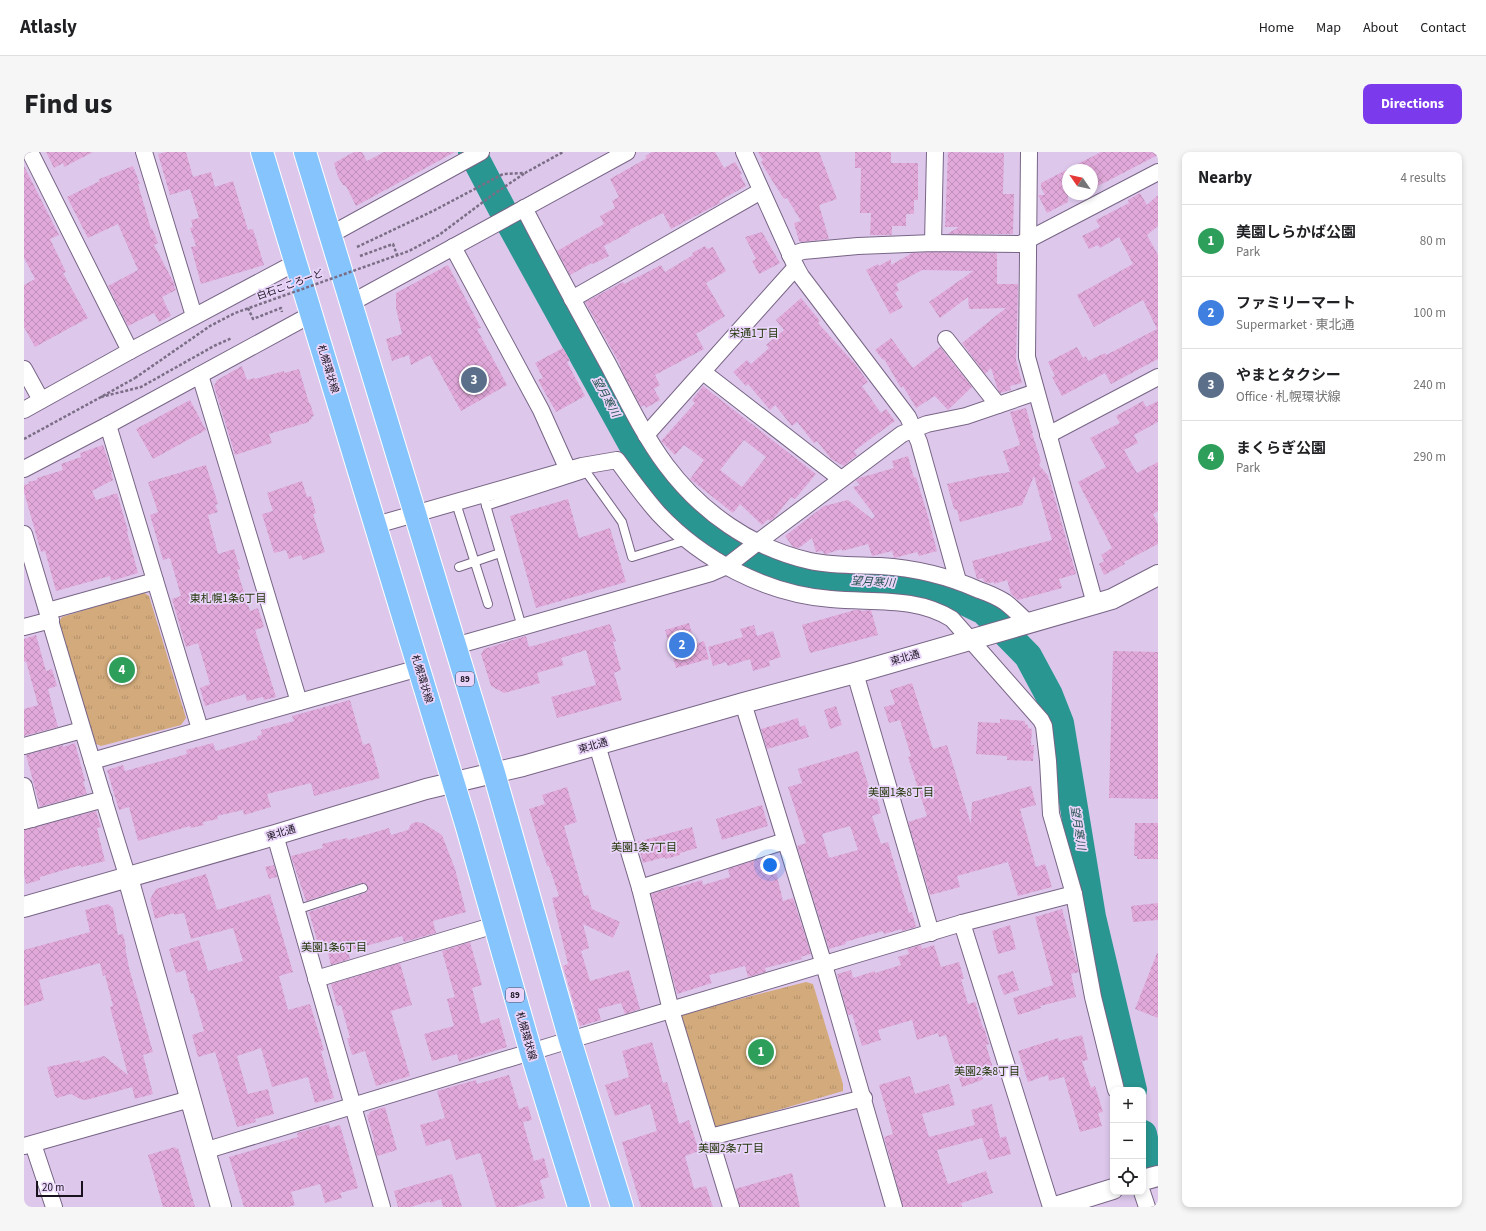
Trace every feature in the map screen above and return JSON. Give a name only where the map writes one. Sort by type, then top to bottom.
[{"type":"main road","name":"札幌環状線","points":[[262,152],[419,668],[531,1052],[579,1207]]},
{"type":"main road","name":"89","points":[[305,152],[494,774],[570,1040],[622,1207]]},
{"type":"street","points":[[30,152],[130,351]]},
{"type":"street","points":[[144,152],[194,316]]},
{"type":"street","points":[[351,304],[627,152]]},
{"type":"street","points":[[744,152],[793,261],[908,417],[914,429],[958,581]]},
{"type":"street","points":[[934,243],[935,152]]},
{"type":"street","points":[[1029,152],[1027,357],[1095,604]]},
{"type":"street","points":[[330,234],[474,156]]},
{"type":"street","points":[[646,435],[703,372],[793,261],[804,250],[934,243],[1020,244],[1158,172]]},
{"type":"street","points":[[572,299],[761,191]]},
{"type":"street","points":[[520,210],[572,299],[646,435],[665,464],[702,506],[753,545],[811,562],[840,565],[881,566],[924,572],[958,581],[998,598],[1007,604],[1025,624]]},
{"type":"street","points":[[453,247],[541,410],[579,470]]},
{"type":"street","points":[[24,410],[194,316],[295,263]]},
{"type":"street","points":[[24,469],[312,314]]},
{"type":"street","points":[[946,339],[998,405]]},
{"type":"street","points":[[24,369],[41,400]]},
{"type":"street","points":[[703,372],[841,479]]},
{"type":"street","points":[[200,375],[299,702]]},
{"type":"street","points":[[1048,435],[1158,377]]},
{"type":"street","points":[[455,646],[711,573],[731,563],[902,434],[927,424],[966,416],[1036,392]]},
{"type":"street","points":[[108,425],[200,729]]},
{"type":"street","points":[[376,525],[456,502],[484,500],[579,470],[617,460],[658,513],[687,540],[714,559],[731,563],[768,585],[805,595],[831,599],[907,603],[940,611],[977,638],[1041,720],[1044,726],[1048,761],[1050,814],[1074,894],[1093,997],[1115,1087]]},
{"type":"street","points":[[24,534],[82,730],[128,878],[221,1207]]},
{"type":"street","name":"東北通","points":[[24,907],[275,835],[426,789],[494,774],[743,702],[854,673],[1095,604],[1112,599],[1158,575]]},
{"type":"street","points":[[24,627],[49,616],[155,581]]},
{"type":"street","points":[[92,761],[200,729],[419,668]]},
{"type":"street","points":[[854,673],[931,933]]},
{"type":"street","points":[[743,702],[864,1098],[894,1207]]},
{"type":"street","points":[[24,746],[82,730]]},
{"type":"street","points":[[597,745],[640,888],[671,1010],[731,1207]]},
{"type":"street","points":[[24,786],[28,820],[104,799]]},
{"type":"street","points":[[275,835],[382,1207]]},
{"type":"street","points":[[640,888],[785,841]]},
{"type":"street","points":[[204,1150],[962,923],[1074,894]]},
{"type":"street","points":[[962,923],[1051,1207]]},
{"type":"street","points":[[316,979],[495,925]]},
{"type":"street","points":[[710,1137],[864,1098]]},
{"type":"street","points":[[54,1207],[29,1145],[190,1099]]},
{"type":"street","points":[[1146,1179],[1158,1176]]},
{"type":"street","points":[[1055,1207],[1110,1191]]},
{"type":"street","points":[[1143,1195],[1147,1207]]},
{"type":"lane","points":[[579,470],[622,522],[632,557],[687,540]]},
{"type":"lane","points":[[484,500],[522,627]]},
{"type":"lane","points":[[456,502],[488,604]]},
{"type":"lane","points":[[459,567],[500,553]]},
{"type":"lane","points":[[296,910],[363,888]]},
{"type":"path","name":"白石こころーど","points":[[24,439],[135,378],[210,326],[235,313],[397,255],[439,235],[491,196],[525,173],[562,152]]},
{"type":"path","points":[[357,247],[433,211],[503,174],[525,173]]},
{"type":"path","points":[[360,256],[393,244],[397,255]]},
{"type":"path","points":[[248,308],[253,319],[281,308],[283,316]]},
{"type":"path","points":[[101,397],[141,387],[214,346],[234,337]]},
{"type":"green space","points":[[143,592],[149,596],[186,718],[181,725],[101,746],[96,744],[58,623],[62,617]]},
{"type":"green space","points":[[806,982],[813,984],[843,1084],[843,1091],[714,1129],[679,1020],[682,1014]]},
{"type":"building","points":[[46,152],[93,152],[64,167],[63,163],[54,168]]},
{"type":"building","points":[[166,152],[186,152],[193,177],[211,172],[215,187],[233,181],[248,230],[253,229],[264,265],[201,284],[191,247],[196,246],[190,228],[193,227],[191,220],[199,218],[190,189],[170,195],[158,154]]},
{"type":"building","points":[[354,152],[362,152],[367,161],[384,152],[455,152],[356,206],[346,186],[343,185],[338,177],[334,163]]},
{"type":"building","points":[[652,152],[715,152],[724,168],[735,162],[742,174],[740,175],[746,186],[719,201],[720,203],[671,229],[663,213],[629,230],[630,232],[604,246],[609,256],[570,275],[557,251],[604,224],[600,216],[615,208],[612,201],[619,197],[610,179],[647,158],[645,156]]},
{"type":"building","points":[[758,152],[819,152],[837,199],[819,205],[829,239],[799,241],[794,223],[801,221],[787,198],[784,199],[768,174],[761,162],[763,160]]},
{"type":"building","points":[[855,152],[891,152],[891,163],[918,163],[918,200],[914,200],[914,214],[906,214],[906,226],[892,226],[892,235],[870,235],[871,213],[860,213],[861,168],[855,168]]},
{"type":"building","points":[[948,152],[1004,153],[1003,194],[1014,194],[1013,234],[947,234],[959,227],[945,227]]},
{"type":"building","points":[[1101,152],[1158,152],[1158,155],[1098,186],[1098,164],[1078,164]]},
{"type":"building","points":[[24,166],[59,235],[50,239],[66,272],[63,273],[88,318],[35,347],[24,327],[24,285],[35,279],[24,258]]},
{"type":"building","points":[[133,166],[140,184],[138,184],[151,229],[152,228],[158,243],[154,245],[175,285],[176,290],[162,297],[171,316],[159,322],[154,313],[128,326],[108,286],[138,270],[118,224],[88,238],[67,197],[100,181],[99,179]]},
{"type":"building","points":[[1062,172],[1062,200],[1068,200],[1068,202],[1047,213],[1038,195],[1045,195],[1041,188],[1041,183]]},
{"type":"building","points":[[1140,193],[1147,205],[1158,195],[1158,226],[1147,235],[1158,255],[1158,359],[1111,384],[1105,373],[1062,396],[1052,377],[1055,376],[1048,362],[1077,347],[1083,358],[1086,356],[1088,361],[1105,353],[1106,355],[1157,329],[1143,300],[1094,327],[1077,295],[1133,264],[1119,237],[1100,248],[1098,245],[1089,249],[1082,236],[1100,227],[1096,220],[1129,203],[1128,200]]},
{"type":"building","points":[[762,232],[780,263],[759,274],[752,261],[756,259],[745,237]]},
{"type":"building","points":[[705,246],[707,249],[713,247],[726,271],[706,283],[725,316],[696,334],[704,349],[655,375],[660,385],[654,389],[660,400],[646,408],[644,405],[641,407],[620,367],[621,366],[585,302],[623,282],[624,284],[661,265],[665,272],[693,255],[692,253]]},
{"type":"building","points":[[912,253],[997,253],[997,284],[1018,284],[1016,360],[1022,383],[1010,386],[1011,390],[1000,393],[991,368],[985,374],[962,343],[1006,308],[969,309],[968,297],[940,318],[929,302],[973,271],[922,270],[896,284],[899,290],[895,293],[903,307],[890,314],[866,270],[878,264],[879,266],[891,259],[891,265]]},
{"type":"building","points":[[448,265],[481,328],[477,329],[507,385],[461,411],[430,355],[411,365],[409,355],[392,361],[386,339],[402,334],[396,308],[396,293]]},
{"type":"building","points":[[801,298],[820,321],[818,323],[855,364],[868,382],[862,386],[881,413],[886,409],[895,421],[854,451],[857,455],[844,466],[831,459],[817,441],[814,443],[797,422],[792,426],[775,405],[770,410],[748,384],[746,386],[733,372],[747,360],[751,364],[769,348],[766,345],[784,330],[776,320]]},
{"type":"building","points":[[891,338],[913,368],[940,347],[972,387],[948,410],[935,396],[916,408],[903,386],[901,388],[884,359],[883,360],[875,350]]},
{"type":"building","points":[[563,348],[570,360],[567,362],[585,396],[556,412],[538,380],[543,378],[535,363]]},
{"type":"building","points":[[242,366],[247,380],[299,369],[314,416],[311,417],[312,419],[309,420],[309,422],[269,434],[272,443],[235,455],[214,386],[217,380]]},
{"type":"building","points":[[703,386],[816,474],[795,499],[791,497],[774,518],[770,521],[768,519],[762,525],[740,504],[733,513],[690,479],[704,460],[684,445],[675,455],[661,441],[695,403],[692,400]],"holes":[[[744,440],[766,457],[742,487],[720,470]]]},
{"type":"building","points":[[190,400],[206,430],[153,459],[136,429]]},
{"type":"building","points":[[1143,401],[1146,407],[1158,401],[1158,422],[1134,435],[1138,443],[1124,450],[1137,473],[1158,462],[1158,511],[1153,514],[1158,524],[1158,544],[1124,562],[1125,564],[1104,575],[1099,564],[1104,561],[1101,555],[1112,548],[1078,482],[1106,467],[1090,438],[1120,423],[1116,416]]},
{"type":"building","points":[[1026,408],[1041,461],[1039,465],[1049,477],[1048,479],[1050,481],[1076,574],[1059,579],[1062,588],[1018,600],[1011,594],[1007,580],[994,584],[994,582],[984,582],[983,578],[977,579],[972,561],[1052,540],[1034,476],[1022,505],[960,522],[957,510],[954,509],[947,484],[1010,472],[1003,451],[1020,445],[1010,412]]},
{"type":"building","points":[[103,445],[112,472],[113,480],[92,491],[96,500],[117,493],[138,573],[111,581],[110,576],[56,591],[45,551],[41,552],[24,492],[24,485],[29,484],[28,482],[37,480],[37,478],[63,470],[61,464],[81,457],[80,453]]},
{"type":"building","points":[[908,456],[914,478],[916,477],[927,513],[937,551],[919,556],[917,552],[894,558],[892,551],[872,556],[868,544],[824,554],[823,551],[816,552],[812,538],[799,548],[793,547],[785,536],[824,506],[848,500],[872,519],[875,516],[853,487],[860,485],[856,480],[894,468],[892,461]]},
{"type":"building","points":[[206,465],[218,504],[215,505],[218,512],[208,515],[218,554],[234,549],[240,569],[237,570],[250,611],[258,608],[264,627],[255,630],[276,697],[264,700],[263,697],[247,701],[245,694],[205,706],[200,688],[210,684],[198,643],[186,647],[172,599],[181,596],[170,558],[163,560],[150,515],[158,512],[148,482]]},
{"type":"building","points":[[302,481],[307,497],[311,496],[316,513],[313,514],[325,552],[303,560],[301,555],[289,559],[286,550],[274,553],[262,514],[273,511],[267,493]]},
{"type":"building","points":[[568,499],[579,538],[610,528],[626,582],[536,608],[510,516]]},
{"type":"building","points":[[855,610],[871,610],[878,635],[810,653],[802,625]]},
{"type":"building","points":[[689,623],[695,644],[704,641],[709,659],[676,668],[665,630]]},
{"type":"building","points":[[610,624],[616,641],[613,642],[621,670],[614,673],[622,700],[557,718],[551,697],[596,685],[586,650],[561,658],[564,665],[537,673],[540,683],[504,693],[491,686],[481,654],[484,649],[526,636],[529,647]]},
{"type":"building","points":[[754,625],[757,636],[773,631],[781,657],[769,661],[770,666],[753,671],[750,659],[728,666],[726,662],[713,666],[708,647],[743,637],[740,629]]},
{"type":"building","points":[[36,635],[46,671],[52,669],[57,686],[48,689],[58,727],[24,736],[24,709],[38,705],[26,661],[24,662],[24,639]]},
{"type":"building","points":[[1113,651],[1158,652],[1158,799],[1109,798]]},
{"type":"building","points":[[912,683],[933,749],[947,745],[971,824],[972,802],[1031,786],[1036,805],[1020,809],[1036,867],[1045,864],[1052,887],[1018,896],[1008,862],[957,876],[960,887],[930,895],[908,822],[927,816],[908,757],[911,756],[900,720],[889,723],[884,707],[895,704],[890,690]]},
{"type":"building","points":[[350,700],[363,745],[370,743],[380,778],[314,796],[311,783],[267,794],[271,807],[244,815],[243,810],[217,816],[218,819],[203,822],[204,825],[191,828],[190,826],[138,841],[129,807],[119,810],[107,770],[123,765],[125,771],[187,754],[186,750],[213,743],[216,751],[258,739],[257,736],[262,735],[261,730],[294,721],[292,716]]},
{"type":"building","points":[[836,706],[842,725],[830,729],[824,710]]},
{"type":"building","points":[[798,718],[800,727],[805,725],[809,737],[767,749],[761,729]]},
{"type":"building","points":[[1000,719],[1025,721],[1028,728],[1032,729],[1031,745],[1034,745],[1033,761],[1007,760],[1007,756],[976,754],[978,722],[1000,723]]},
{"type":"building","points":[[75,743],[87,794],[40,807],[26,755]]},
{"type":"building","points":[[858,751],[873,800],[877,799],[881,813],[872,816],[881,844],[888,842],[909,913],[912,912],[916,927],[884,934],[883,931],[845,942],[846,944],[829,949],[797,846],[806,843],[788,787],[802,783],[798,769]],"holes":[[[850,826],[858,850],[829,858],[822,834]]]},
{"type":"building","points":[[567,787],[577,822],[564,826],[584,896],[588,895],[592,909],[620,922],[613,938],[583,924],[589,948],[581,951],[590,981],[629,970],[640,1009],[625,1014],[621,1003],[598,1009],[601,1020],[580,1026],[563,966],[568,964],[552,898],[559,896],[549,866],[547,866],[529,809],[545,804],[542,795]]},
{"type":"building","points":[[762,805],[768,826],[722,840],[716,819]]},
{"type":"building","points":[[96,811],[101,827],[97,828],[105,861],[81,867],[81,865],[40,877],[40,880],[26,884],[24,875],[24,830]]},
{"type":"building","points":[[416,822],[423,823],[442,835],[455,869],[466,912],[433,921],[436,933],[404,942],[402,936],[348,951],[350,959],[331,965],[325,942],[318,944],[309,912],[365,893],[368,890],[368,886],[361,883],[306,901],[291,856],[323,848],[322,844],[347,838],[348,840],[389,828],[391,835],[408,830],[411,824]]},
{"type":"building","points":[[1135,823],[1158,823],[1158,859],[1137,859],[1137,856],[1134,856]]},
{"type":"building","points":[[692,827],[697,848],[680,853],[680,855],[665,859],[665,857],[643,863],[637,842]]},
{"type":"building","points":[[772,855],[783,901],[793,898],[811,954],[801,957],[802,959],[765,968],[766,972],[748,977],[745,966],[709,975],[712,983],[677,994],[651,894],[702,880],[703,885],[730,877],[728,869]]},
{"type":"building","points":[[274,865],[277,877],[269,879],[265,867]]},
{"type":"building","points":[[206,874],[217,910],[270,894],[293,972],[279,976],[288,1010],[310,1004],[324,1050],[321,1051],[334,1098],[315,1103],[308,1077],[272,1087],[261,1048],[237,1056],[248,1094],[268,1089],[274,1114],[255,1119],[256,1122],[237,1127],[215,1052],[198,1057],[192,1035],[204,1031],[193,993],[191,994],[185,970],[176,973],[169,949],[199,940],[208,971],[243,961],[233,928],[191,939],[184,913],[174,915],[174,913],[155,919],[150,899],[156,889]]},
{"type":"building","points":[[1158,903],[1158,920],[1133,922],[1131,906]]},
{"type":"building","points":[[108,904],[113,908],[118,935],[123,934],[129,968],[153,1052],[143,1055],[153,1094],[135,1099],[132,1087],[86,1100],[80,1099],[71,1094],[57,1098],[55,1096],[47,1067],[80,1060],[80,1063],[104,1056],[128,1075],[110,1007],[113,1006],[105,975],[103,976],[100,963],[39,980],[44,1000],[24,1006],[24,950],[90,932],[85,910]]},
{"type":"building","points":[[1062,909],[1079,972],[1071,974],[1076,997],[1040,1006],[1041,1008],[1018,1015],[1013,998],[1053,985],[1035,917]]},
{"type":"building","points":[[1010,925],[1016,949],[998,954],[992,931]]},
{"type":"building","points":[[470,942],[482,985],[472,988],[481,1024],[499,1018],[507,1047],[459,1062],[457,1054],[432,1061],[424,1034],[454,1026],[447,999],[455,997],[442,951]]},
{"type":"building","points":[[921,945],[922,949],[934,945],[941,967],[959,962],[964,979],[961,979],[968,1004],[975,1002],[989,1044],[986,1045],[993,1068],[987,1070],[982,1080],[962,1087],[946,1035],[939,1037],[938,1033],[917,1040],[912,1020],[878,1030],[881,1040],[862,1046],[852,1014],[848,1015],[837,974],[851,970],[853,978],[901,965],[898,957],[909,954],[907,949]]},
{"type":"building","points":[[1158,953],[1158,1018],[1135,1009]]},
{"type":"building","points":[[400,963],[412,1005],[391,1011],[410,1076],[376,1086],[365,1051],[352,1055],[347,1038],[350,1038],[341,1005],[337,1006],[331,984]]},
{"type":"building","points":[[1013,971],[1019,990],[1004,995],[997,976]]},
{"type":"building","points":[[1082,1035],[1088,1060],[1082,1061],[1091,1088],[1095,1086],[1103,1112],[1098,1113],[1102,1126],[1080,1132],[1064,1077],[1049,1081],[1048,1075],[1028,1082],[1018,1051],[1058,1038],[1059,1041]]},
{"type":"building","points":[[652,1042],[663,1083],[667,1082],[679,1124],[689,1120],[699,1151],[685,1156],[694,1189],[706,1186],[713,1207],[641,1207],[622,1142],[657,1131],[650,1104],[615,1116],[605,1085],[629,1077],[622,1051]]},
{"type":"building","points":[[509,1075],[519,1109],[528,1106],[532,1120],[523,1122],[534,1161],[544,1158],[549,1177],[540,1180],[545,1198],[515,1207],[496,1207],[480,1153],[456,1160],[450,1139],[426,1146],[420,1125],[445,1118],[437,1091],[476,1080],[477,1084]]},
{"type":"building","points":[[910,1076],[915,1094],[949,1084],[955,1105],[922,1114],[929,1137],[975,1125],[971,1110],[992,1104],[1000,1138],[1006,1136],[1011,1154],[989,1160],[982,1138],[937,1150],[948,1184],[986,1171],[993,1193],[961,1203],[962,1207],[903,1207],[884,1137],[893,1134],[879,1085]]},
{"type":"building","points":[[385,1107],[397,1150],[377,1156],[367,1115],[370,1114],[369,1112]]},
{"type":"building","points":[[329,1124],[330,1128],[340,1125],[358,1188],[340,1193],[342,1198],[325,1203],[320,1184],[291,1192],[295,1205],[288,1207],[244,1207],[229,1157],[298,1137],[297,1133]]},
{"type":"building","points":[[175,1147],[176,1149],[178,1148],[195,1207],[163,1207],[148,1155]]},
{"type":"building","points":[[792,1173],[800,1207],[740,1207],[735,1189]]},
{"type":"building","points":[[452,1174],[462,1207],[443,1207],[441,1199],[411,1207],[398,1207],[394,1191]]},
{"type":"waterway","name":"望月寒川","points":[[472,152],[642,462],[679,509],[699,527],[731,549],[752,561],[790,575],[830,581],[895,583],[932,589],[955,597],[984,611],[1028,656],[1049,695],[1060,723],[1092,917],[1132,1087]]},
{"type":"waterway","name":"望月寒川","points":[[1146,1148],[1148,1157]]},
{"type":"place","name":"やまとタクシー","points":[[474,380]]},
{"type":"place","name":"ファミリーマート","points":[[682,645]]},
{"type":"place","name":"まくらぎ公園","points":[[122,670]]},
{"type":"place","name":"美園しらかば公園","points":[[761,1052]]},
{"type":"district","name":"栄通1丁目","points":[[754,333]]},
{"type":"district","name":"東札幌1条6丁目","points":[[228,598]]},
{"type":"district","name":"美園1条8丁目","points":[[901,792]]},
{"type":"district","name":"美園1条7丁目","points":[[644,847]]},
{"type":"district","name":"美園1条6丁目","points":[[334,947]]},
{"type":"district","name":"美園2条8丁目","points":[[987,1071]]},
{"type":"district","name":"美園2条7丁目","points":[[731,1148]]}]
